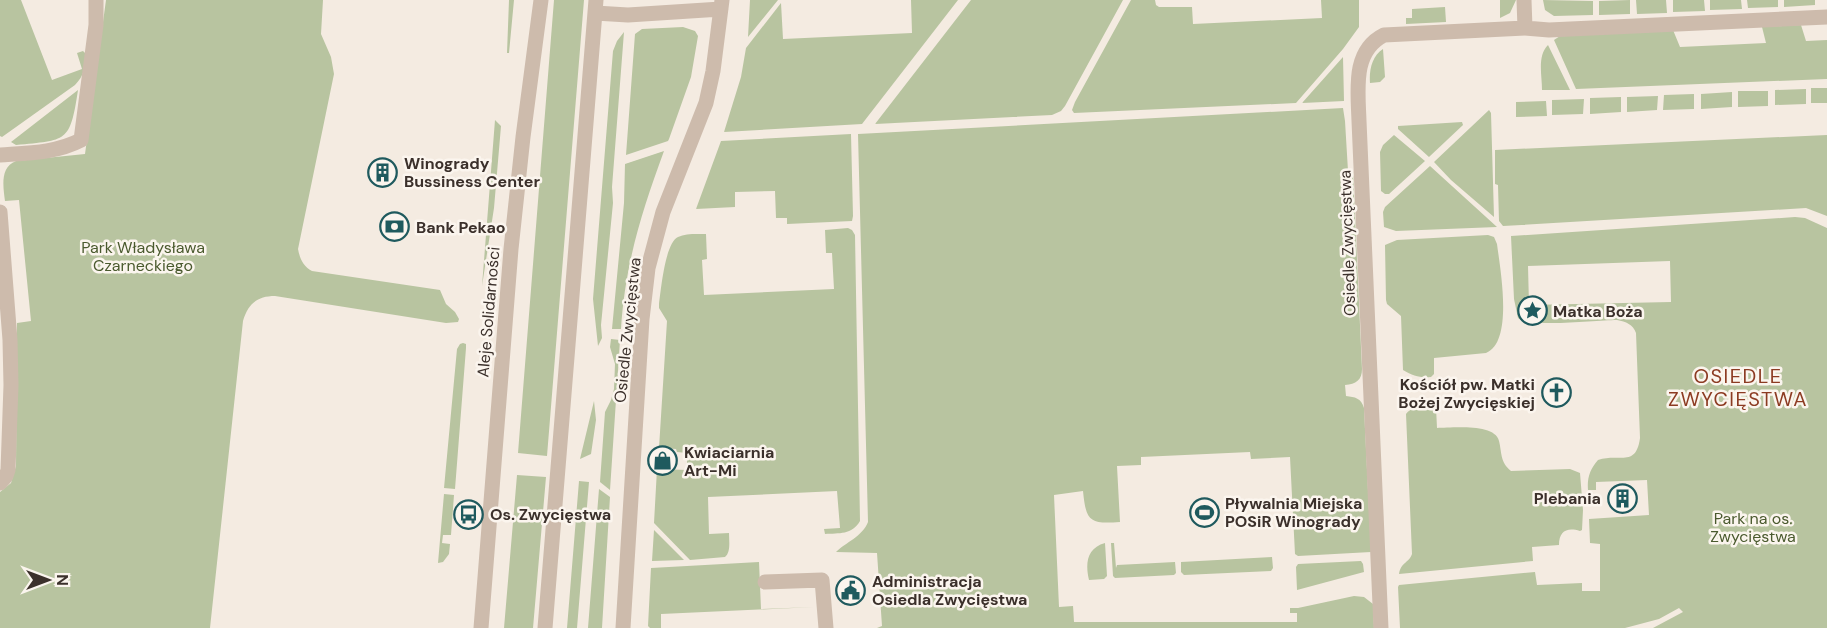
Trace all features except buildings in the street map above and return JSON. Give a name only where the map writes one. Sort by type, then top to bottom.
[{"type":"street","points":[[0,155],[54,150],[68,147],[81,140],[96,26],[96,0]]},
{"type":"street","name":"Aleje Solidarności","points":[[481,628],[511,249],[541,0]]},
{"type":"street","points":[[1524,0],[1525,28]]},
{"type":"street","name":"Osiedle Zwycięstwa","points":[[596,7],[628,15],[721,5],[713,71],[706,103],[663,212],[648,268],[642,320],[623,628]]},
{"type":"street","points":[[545,628],[596,7]]},
{"type":"street","name":"Osiedle Zwycięstwa","points":[[1381,628],[1365,391],[1359,104],[1359,70],[1364,53],[1384,35],[1827,18]]},
{"type":"street","points":[[0,212],[10,340],[11,385],[8,470],[0,483]]},
{"type":"street","points":[[765,582],[822,580],[826,628]]},
{"type":"green space","points":[[0,0],[21,0],[52,80],[82,69],[77,53],[83,51],[87,55],[82,75],[75,85],[2,137],[0,136]]},
{"type":"green space","name":"Park Władysława Czarneckiego","points":[[106,0],[323,0],[321,34],[331,57],[334,74],[298,249],[301,259],[312,271],[440,290],[446,304],[459,319],[458,322],[446,323],[275,296],[258,299],[248,310],[243,321],[210,628],[0,628],[0,492],[11,483],[16,466],[17,323],[31,321],[19,200],[5,201],[5,172],[16,161],[85,154]]},
{"type":"green space","points":[[509,0],[514,0],[509,53],[507,53]]},
{"type":"green space","points":[[554,0],[584,0],[547,456],[518,453]]},
{"type":"green space","points":[[750,0],[778,0],[748,37]]},
{"type":"green space","points":[[911,0],[958,0],[862,124],[724,132],[741,77],[746,48],[781,3],[783,39],[912,33]]},
{"type":"green space","points":[[971,0],[1123,0],[1061,111],[1052,115],[875,124]]},
{"type":"green space","points":[[1131,0],[1155,0],[1159,7],[1192,7],[1193,24],[1322,18],[1321,0],[1359,0],[1359,27],[1296,103],[1074,113],[1072,110],[1075,102]]},
{"type":"green space","points":[[1500,0],[1516,0],[1510,13],[1500,18]]},
{"type":"green space","points":[[1543,0],[1593,1],[1593,15],[1554,16],[1545,10]]},
{"type":"green space","points":[[1630,0],[1630,14],[1599,15],[1599,1]]},
{"type":"green space","points":[[1636,0],[1666,0],[1667,13],[1637,14]]},
{"type":"green space","points":[[1673,0],[1704,0],[1705,11],[1673,12]]},
{"type":"green space","points":[[1710,0],[1741,0],[1742,9],[1710,10]]},
{"type":"green space","points":[[1747,0],[1778,0],[1778,7],[1748,8]]},
{"type":"green space","points":[[1784,0],[1815,0],[1815,5],[1784,7]]},
{"type":"green space","points":[[1445,7],[1446,22],[1406,24],[1406,18],[1412,18],[1412,9]]},
{"type":"green space","points":[[1801,25],[1806,41],[1827,40],[1827,79],[1576,89],[1554,40],[1560,36],[1673,30],[1680,47],[1766,43],[1762,27]]},
{"type":"green space","points":[[683,27],[695,31],[698,36],[691,77],[669,139],[626,155],[635,34],[642,29]]},
{"type":"green space","points":[[624,32],[612,187],[613,203],[601,325],[602,338],[598,346],[593,299],[613,51]]},
{"type":"green space","points":[[1548,45],[1570,90],[1542,90],[1541,60]]},
{"type":"green space","points":[[1383,49],[1385,77],[1380,82],[1370,83],[1372,64],[1376,55]]},
{"type":"green space","points":[[1343,57],[1344,101],[1302,103]]},
{"type":"green space","points":[[1811,88],[1827,88],[1827,103],[1811,103]]},
{"type":"green space","points":[[1806,89],[1806,104],[1775,105],[1775,90]]},
{"type":"green space","points":[[78,90],[72,120],[63,136],[46,142],[16,145],[11,142]]},
{"type":"green space","points":[[1738,91],[1768,91],[1768,106],[1738,107]]},
{"type":"green space","points":[[1732,92],[1732,107],[1701,109],[1701,94]]},
{"type":"green space","points":[[1694,94],[1694,109],[1663,110],[1664,95]]},
{"type":"green space","points":[[1658,96],[1657,110],[1627,112],[1627,97]]},
{"type":"green space","points":[[1621,97],[1621,112],[1590,114],[1590,98]]},
{"type":"green space","points":[[1584,99],[1583,114],[1552,115],[1552,100]]},
{"type":"green space","points":[[1546,101],[1547,116],[1516,117],[1516,102]]},
{"type":"green space","points":[[1343,108],[1348,171],[1353,171],[1362,369],[1358,381],[1345,385],[1346,396],[1357,399],[1364,408],[1371,552],[1298,556],[1295,554],[1290,457],[1251,459],[1250,452],[1141,457],[1141,465],[1117,466],[1120,522],[1102,522],[1091,519],[1086,509],[1083,491],[1054,495],[1059,607],[1073,606],[1074,622],[1297,622],[1297,613],[1290,613],[1290,608],[1354,596],[1364,597],[1373,604],[1374,628],[877,628],[882,626],[877,553],[836,552],[858,535],[868,522],[858,134]]},
{"type":"green space","points":[[1489,110],[1491,113],[1494,217],[1434,162]]},
{"type":"green space","points":[[495,120],[501,126],[494,208],[482,286]]},
{"type":"green space","points":[[1462,122],[1463,125],[1429,157],[1398,129],[1398,126]]},
{"type":"green space","points":[[851,134],[852,221],[787,224],[787,218],[776,218],[775,191],[735,192],[735,207],[696,209],[721,141]]},
{"type":"green space","points":[[1394,135],[1425,161],[1389,194],[1385,194],[1381,191],[1380,152],[1383,145]]},
{"type":"green space","points":[[1827,135],[1827,216],[1806,208],[1503,226],[1499,221],[1498,185],[1495,184],[1495,150]]},
{"type":"green space","points":[[664,151],[636,238],[626,282],[621,329],[612,329],[624,203],[625,164]]},
{"type":"green space","points":[[1430,166],[1497,227],[1396,231],[1384,227],[1385,207]]},
{"type":"green space","name":"Park na os. Zwycięstwa","points":[[1795,217],[1805,218],[1827,228],[1827,628],[1653,628],[1683,612],[1679,608],[1659,619],[1625,628],[1400,628],[1399,585],[1535,572],[1537,585],[1582,583],[1582,591],[1600,591],[1600,544],[1590,543],[1589,519],[1649,515],[1647,480],[1596,482],[1596,490],[1588,490],[1590,474],[1598,460],[1625,458],[1635,453],[1638,447],[1640,438],[1635,330],[1629,324],[1617,320],[1537,323],[1518,318],[1514,299],[1511,236]],"holes":[[[1670,261],[1671,302],[1529,305],[1528,266]]]},
{"type":"green space","points":[[848,228],[855,235],[860,521],[849,531],[825,534],[824,529],[840,528],[837,491],[708,497],[709,534],[729,533],[728,552],[725,557],[690,560],[654,523],[657,469],[687,470],[687,453],[677,452],[676,449],[659,448],[667,321],[659,304],[664,268],[670,248],[678,237],[706,234],[707,259],[702,260],[704,295],[834,289],[832,253],[826,253],[825,230]]},
{"type":"green space","points":[[1488,235],[1494,237],[1497,244],[1502,286],[1503,320],[1495,346],[1486,353],[1434,358],[1434,374],[1431,377],[1417,376],[1403,370],[1401,316],[1387,304],[1386,300],[1385,245],[1397,240]]},
{"type":"green space","points":[[611,339],[620,340],[610,490],[600,482],[605,412],[614,389],[615,364],[610,347]]},
{"type":"green space","points":[[463,343],[466,344],[466,348],[455,489],[444,488],[457,349]]},
{"type":"green space","points":[[594,401],[596,420],[591,454],[580,459]]},
{"type":"green space","points":[[1436,407],[1437,428],[1481,429],[1496,435],[1503,461],[1511,471],[1570,469],[1580,473],[1582,530],[1565,531],[1560,536],[1559,545],[1532,547],[1533,561],[1399,574],[1401,567],[1412,554],[1406,414],[1416,408]]},
{"type":"green space","points":[[517,475],[546,477],[533,628],[504,628]]},
{"type":"green space","points":[[579,481],[589,482],[577,628],[567,628]]},
{"type":"green space","points":[[599,489],[610,497],[602,628],[588,628]]},
{"type":"green space","points":[[444,494],[454,495],[451,535],[443,535],[442,543],[450,544],[449,554],[443,562],[438,563]]},
{"type":"green space","points":[[654,530],[684,560],[652,561]]},
{"type":"green space","points":[[1105,543],[1107,576],[1104,579],[1089,580],[1087,568],[1091,552]]},
{"type":"green space","points":[[1111,543],[1114,543],[1116,568],[1117,565],[1175,562],[1176,573],[1174,575],[1115,578]]},
{"type":"green space","points":[[1272,557],[1271,571],[1184,575],[1181,572],[1181,562]]},
{"type":"green space","points":[[1361,561],[1364,572],[1297,590],[1296,567],[1298,564]]},
{"type":"green space","points":[[759,562],[761,609],[814,607],[661,614],[661,628],[648,626],[651,568]]},
{"type":"place","name":"Winogrady Bussiness Center","points":[[383,172]]},
{"type":"place","name":"Bank Pekao","points":[[395,227]]},
{"type":"place","name":"Matka Boża","points":[[1532,311]]},
{"type":"place","name":"Kościół pw. Matki Bożej Zwycięskiej","points":[[1556,393]]},
{"type":"place","name":"Kwiaciarnia Art-Mi","points":[[663,461]]},
{"type":"place","name":"Plebania","points":[[1622,498]]},
{"type":"place","name":"Pływalnia Miejska POSiR Winogrady","points":[[1204,512]]},
{"type":"place","name":"Os. Zwycięstwa","points":[[469,514]]},
{"type":"place","name":"Administracja Osiedla Zwycięstwa","points":[[851,590]]},
{"type":"district","name":"OSIEDLE ZWYCIĘSTWA","points":[[1738,388]]}]
